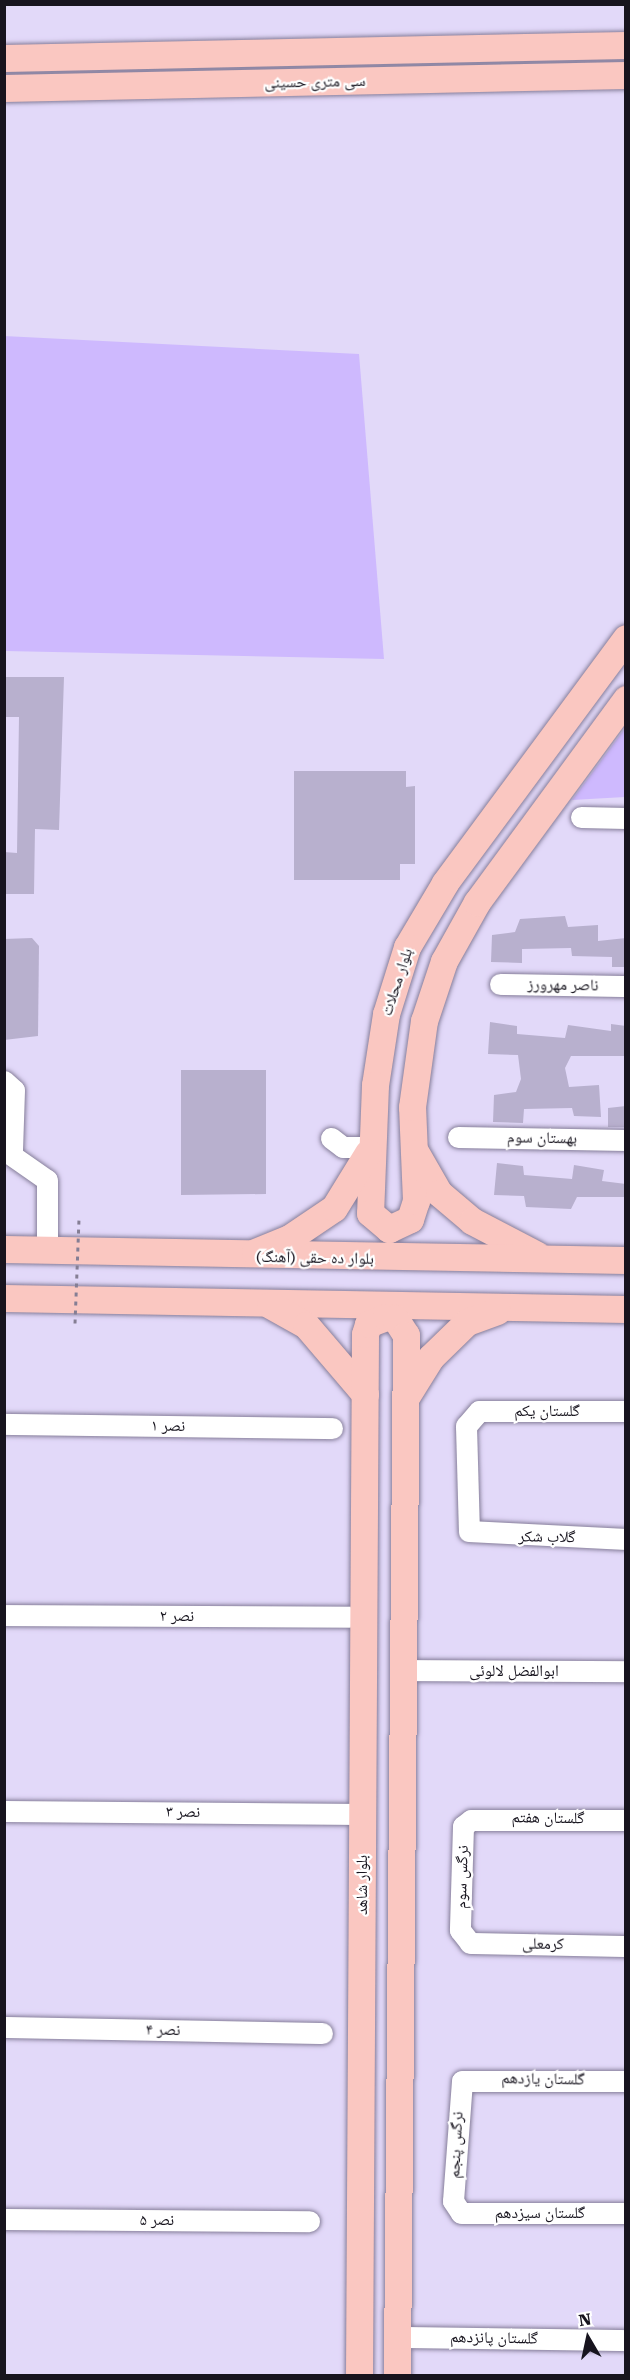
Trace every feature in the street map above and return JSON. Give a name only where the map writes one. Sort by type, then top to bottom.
[{"type":"main road","name":"سی متری حسینی","points":[[4,58],[626,45]]},
{"type":"main road","name":"سی متری حسینی","points":[[4,88],[626,75]]},
{"type":"main road","name":"بلوار محلات","points":[[243,1256],[288,1239],[334,1208],[372,1147],[386,1014],[407,947],[445,883],[626,638]]},
{"type":"main road","points":[[372,1147],[370,1213],[389,1228],[410,1219],[416,1201],[412,1107],[424,1021],[444,961],[477,902],[626,699]]},
{"type":"main road","points":[[412,1148],[439,1193],[472,1221],[549,1260]]},
{"type":"main road","name":"بلوار ده حقی (آهنگ)","points":[[4,1249],[243,1256],[626,1260]]},
{"type":"main road","points":[[4,1298],[626,1309]]},
{"type":"main road","points":[[266,1303],[306,1325],[365,1394]]},
{"type":"main road","points":[[397,2376],[406,1398],[431,1357],[467,1322],[510,1307]]},
{"type":"main road","name":"بلوار شاهد","points":[[359,2376],[365,1334],[368,1324],[386,1317],[394,1318],[406,1335],[406,1398]]},
{"type":"main road","points":[[362,1814],[402,1815]]},
{"type":"street","points":[[581,817],[626,818]]},
{"type":"street","name":"ناصر مهرورز","points":[[500,984],[626,986]]},
{"type":"street","points":[[4,1081],[14,1090],[8,1117],[8,1150],[47,1180],[47,1251]]},
{"type":"street","name":"بهستان سوم","points":[[458,1137],[626,1140]]},
{"type":"street","points":[[331,1138],[343,1147],[372,1147]]},
{"type":"street","name":"گلستان یکم","points":[[469,1531],[470,1415],[626,1411]]},
{"type":"street","name":"نصر ۱","points":[[4,1424],[332,1428]]},
{"type":"street","name":"گلاب شکر","points":[[469,1531],[476,1535],[626,1539]]},
{"type":"street","name":"نصر ۲","points":[[4,1615],[349,1617]]},
{"type":"street","name":"ابوالفضل لالوئی","points":[[403,1670],[626,1671]]},
{"type":"street","name":"نصر ۳","points":[[4,1811],[362,1814]]},
{"type":"street","name":"گلستان هفتم","points":[[471,1820],[626,1820]]},
{"type":"street","name":"نرگس سوم","points":[[462,1938],[464,1826],[471,1820]]},
{"type":"street","name":"کرمعلی","points":[[462,1938],[470,1943],[626,1946]]},
{"type":"street","name":"نصر ۴","points":[[4,2027],[322,2033]]},
{"type":"street","name":"گلستان یازدهم","points":[[462,2081],[626,2081]]},
{"type":"street","name":"نرگس پنجم","points":[[456,2209],[462,2081]]},
{"type":"street","name":"گلستان سیزدهم","points":[[456,2209],[626,2213]]},
{"type":"street","name":"نصر ۵","points":[[4,2218],[309,2221]]},
{"type":"street","name":"گلستان پانزدهم","points":[[398,2337],[626,2340]]},
{"type":"path","points":[[75,1323],[79,1220]]},
{"type":"shaded area","points":[[4,336],[359,354],[384,659],[5,651]]},
{"type":"shaded area","points":[[625,728],[625,797],[572,800]]},
{"type":"building","points":[[4,677],[64,677],[59,830],[35,829],[34,894],[4,894],[4,852],[17,853],[19,717],[4,717]]},
{"type":"building","points":[[294,771],[406,771],[406,787],[415,786],[415,864],[400,864],[400,880],[294,880]]},
{"type":"building","points":[[565,916],[568,927],[598,925],[598,941],[626,938],[626,967],[612,967],[612,957],[572,956],[571,948],[522,949],[522,963],[491,962],[492,935],[515,932],[520,919]]},
{"type":"building","points":[[32,938],[39,946],[38,1036],[4,1040],[4,939]]},
{"type":"building","points":[[490,1022],[517,1026],[517,1034],[565,1038],[568,1025],[611,1031],[611,1024],[626,1026],[626,1056],[571,1056],[565,1068],[569,1087],[599,1085],[601,1117],[574,1116],[572,1108],[524,1109],[523,1123],[493,1122],[494,1095],[516,1092],[521,1079],[518,1055],[488,1054]]},
{"type":"building","points":[[181,1070],[266,1070],[266,1194],[181,1195]]},
{"type":"building","points":[[626,1106],[626,1127],[608,1127],[608,1108]]},
{"type":"building","points":[[497,1163],[523,1166],[524,1175],[572,1179],[574,1165],[604,1170],[602,1181],[626,1184],[626,1197],[577,1197],[571,1209],[526,1207],[524,1196],[494,1195]]}]
